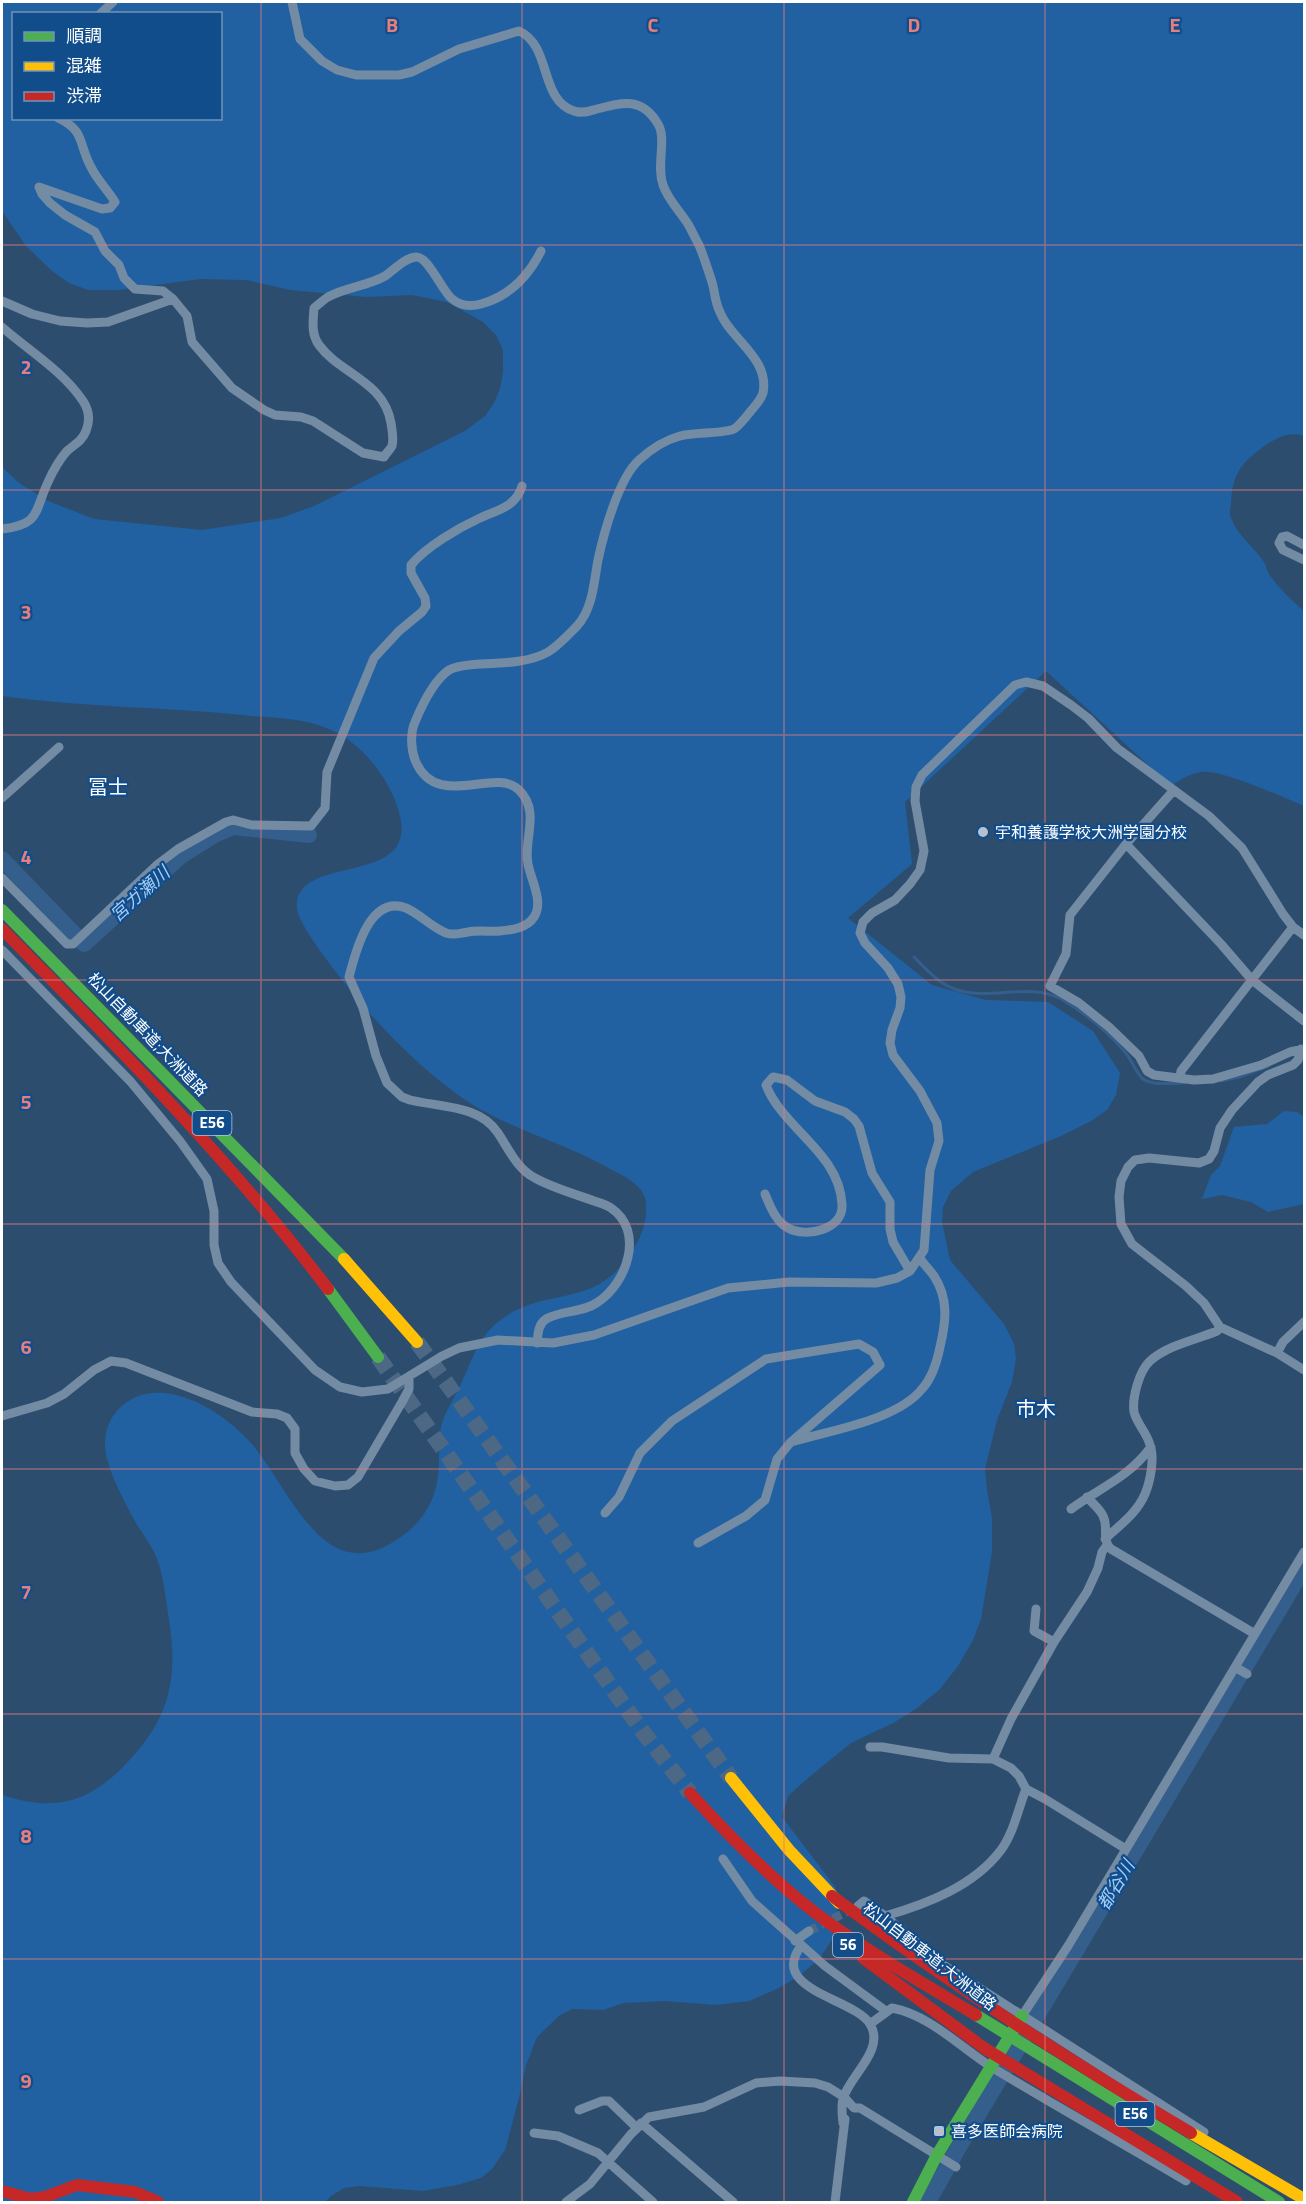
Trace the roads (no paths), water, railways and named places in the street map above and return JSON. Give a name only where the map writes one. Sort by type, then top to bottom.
[{"type":"main road","name":"松山自動車道;大洲道路","points":[[2,910],[121,1028],[328,1242],[385,1303],[417,1342]]},
{"type":"main road","name":"松山自動車道;大洲道路","points":[[2,929],[112,1040],[239,1178],[300,1253],[378,1357]]},
{"type":"main road","name":"56","points":[[731,1778],[789,1850],[832,1896],[921,1973]]},
{"type":"main road","name":"松山自動車道;大洲道路","points":[[690,1793],[792,1893],[831,1924],[921,1973],[992,2025],[1279,2202]]},
{"type":"main road","name":"56","points":[[792,1893],[821,1924],[908,1993],[984,2048],[1237,2202]]},
{"type":"main road","points":[[921,1973],[1305,2199]]},
{"type":"main road","points":[[913,2202],[1022,2016]]},
{"type":"main road","points":[[2,2191],[31,2199],[45,2197],[77,2185],[135,2192],[158,2202]]},
{"type":"street","points":[[292,2],[300,39],[322,61],[337,70],[356,75],[399,75],[412,72],[459,49],[519,31],[527,34],[539,51],[555,96],[570,110],[580,113],[631,102],[643,107],[659,125],[663,137],[659,162],[661,181],[666,194],[688,224],[701,251],[721,317],[746,345],[758,365],[763,381],[763,393],[757,405],[733,429],[681,436],[662,444],[640,459],[626,473],[605,533],[592,593],[580,623],[549,652],[534,658],[462,665],[450,669],[438,681],[413,725],[412,751],[416,764],[435,783],[461,786],[507,783],[517,787],[524,796],[531,812],[532,823],[526,844],[527,862],[538,904],[536,916],[524,927],[500,931],[468,932],[460,935],[444,932],[401,906],[384,909],[360,936],[349,977],[363,1008],[375,1056],[387,1083],[402,1097],[410,1101],[451,1107],[483,1118],[498,1132],[512,1156],[532,1178],[611,1208],[624,1222],[630,1251],[627,1264],[612,1289],[599,1302],[585,1309],[546,1319],[539,1327],[537,1343]]},
{"type":"street","points":[[62,120],[76,130],[92,169],[115,202],[110,208],[102,209],[39,187],[42,194],[65,215],[95,232],[105,251],[119,266],[124,278],[135,289],[163,291],[173,299],[187,316],[192,342],[232,388],[275,415],[301,417],[313,421],[363,453],[384,458],[392,448],[390,416],[380,398],[365,381],[335,361],[318,343],[312,326],[314,308],[328,297],[384,276],[400,264],[416,257],[428,263],[437,283],[460,304],[472,306],[496,300],[517,285],[534,266],[541,250]]},
{"type":"street","points":[[2,301],[32,314],[60,321],[87,323],[108,322],[173,299]]},
{"type":"street","points":[[2,327],[66,381],[84,402],[89,419],[86,432],[80,442],[68,450],[56,466],[35,515],[18,527],[2,529]]},
{"type":"street","points":[[2,878],[67,944],[73,944],[158,864],[178,849],[226,822],[233,820],[252,825],[311,826],[325,807],[327,772],[374,658],[426,606],[426,598],[411,573],[411,565],[418,556],[460,528],[507,507],[520,495],[522,486]]},
{"type":"street","points":[[1305,545],[1287,536],[1282,537],[1279,543],[1283,550],[1305,560]]},
{"type":"street","points":[[2,950],[131,1082],[180,1141],[207,1179],[214,1211],[214,1245],[218,1263],[231,1282],[315,1370],[340,1387],[362,1392],[388,1389],[459,1348],[498,1340],[553,1343],[594,1335],[728,1288],[789,1282],[876,1283],[897,1278],[910,1271],[924,1250],[930,1170],[939,1141],[938,1124],[920,1091],[899,1064],[890,1043],[900,1008],[901,997],[898,984],[888,968],[865,943],[860,933],[863,922],[895,900],[920,870],[924,851],[915,801],[916,788],[922,775],[1001,696],[1015,685],[1026,682],[1043,686],[1089,717],[1117,748],[1233,837],[1293,927],[1305,935]]},
{"type":"street","points":[[2,798],[59,747]]},
{"type":"street","points":[[1174,790],[1126,844],[1070,915],[1066,954],[1050,986],[1079,1003],[1109,1027],[1138,1056],[1147,1071],[1154,1075],[1213,1079],[1301,1052]]},
{"type":"street","points":[[1126,844],[1252,980],[1305,1021]]},
{"type":"street","points":[[1179,1078],[1181,1071],[1293,927]]},
{"type":"street","points":[[1301,1052],[1293,1065],[1283,1067],[1258,1082],[1233,1110],[1220,1128],[1214,1151],[1209,1159],[1199,1163],[1149,1158],[1135,1160],[1128,1167],[1121,1181],[1119,1197],[1121,1224],[1132,1244],[1186,1286],[1204,1303],[1220,1327],[1277,1353],[1305,1370]]},
{"type":"street","points":[[765,1194],[773,1213],[786,1227],[798,1232],[815,1233],[828,1227],[839,1216],[842,1206],[836,1181],[820,1152],[771,1098],[766,1085],[773,1077],[779,1077],[787,1080],[815,1101],[845,1112],[859,1126],[872,1173],[890,1202],[890,1229],[893,1242],[910,1271]]},
{"type":"street","points":[[790,1443],[874,1419],[921,1391],[930,1378],[938,1354],[945,1326],[946,1306],[934,1275],[920,1258]]},
{"type":"street","points":[[1277,1353],[1283,1342],[1305,1322]]},
{"type":"street","points":[[993,1759],[1011,1719],[1054,1642],[1087,1592],[1106,1542],[1136,1510],[1145,1494],[1149,1482],[1151,1447],[1134,1411],[1138,1379],[1152,1359],[1176,1346],[1208,1335],[1220,1327]]},
{"type":"street","points":[[605,1514],[620,1497],[640,1453],[672,1421],[751,1367],[766,1359],[859,1344],[873,1352],[880,1365],[790,1443],[777,1459],[765,1500],[746,1516],[698,1543]]},
{"type":"street","points":[[2,1416],[47,1403],[64,1394],[94,1370],[111,1361],[126,1363],[252,1412],[277,1414],[287,1418],[295,1429],[296,1454],[304,1470],[315,1480],[335,1486],[348,1485],[358,1477],[376,1450],[409,1389],[409,1377]]},
{"type":"street","points":[[1071,1509],[1133,1469],[1151,1447]]},
{"type":"street","points":[[1088,1497],[1103,1515],[1106,1542]]},
{"type":"street","points":[[1106,1542],[1255,1634]]},
{"type":"street","points":[[1022,2016],[1240,1670],[1255,1634],[1305,1552]]},
{"type":"street","points":[[1036,1609],[1034,1631],[1054,1642]]},
{"type":"street","points":[[870,1747],[949,1758],[993,1759],[1011,1768],[1019,1776],[1026,1789],[1126,1849]]},
{"type":"street","points":[[885,1916],[941,1896],[963,1884],[985,1866],[1001,1850],[1013,1827],[1026,1789]]},
{"type":"street","points":[[723,1859],[752,1901],[798,1943],[886,2011]]},
{"type":"street","points":[[858,1906],[864,1901],[942,1964],[1180,2115],[1222,2144],[1230,2155]]},
{"type":"street","points":[[809,1931],[798,1943],[795,1953],[796,1977],[810,1988],[861,2015],[870,2024],[874,2036],[871,2052],[844,2097],[835,2202]]},
{"type":"street","points":[[870,2024],[892,2008],[905,2010],[991,2067],[1213,2196],[1228,2202]]},
{"type":"street","points":[[570,2202],[590,2184],[639,2125],[649,2117],[704,2106],[756,2083],[780,2081],[815,2083],[828,2087],[844,2097],[854,2108]]},
{"type":"street","points":[[579,2110],[602,2101],[609,2101],[733,2202]]},
{"type":"street","points":[[843,2123],[847,2113],[854,2108],[860,2108],[956,2167]]},
{"type":"street","points":[[534,2133],[558,2136],[598,2153],[653,2202]]},
{"type":"street","points":[[716,2202],[723,2194]]},
{"type":"waterway","name":"宮ガ瀬川","points":[[2,859],[84,944],[181,856],[216,834],[233,827],[309,835]]},
{"type":"waterway","points":[[914,957],[937,979],[955,989],[985,994],[1032,992],[1061,999],[1087,1016],[1111,1037],[1127,1055],[1143,1079],[1157,1083],[1184,1083]]},
{"type":"waterway","points":[[1221,1081],[1269,1066]]},
{"type":"waterway","name":"都谷川","points":[[928,2202],[1304,1568]]},
{"type":"tunnel","points":[[417,1342],[731,1778]]},
{"type":"tunnel","points":[[378,1357],[643,1732],[690,1793]]},
{"type":"tunnel","points":[[809,1931],[852,1909]]},
{"type":"place","name":"宇和養護学校大洲学園分校","points":[[983,832]]},
{"type":"place","name":"喜多医師会病院","points":[[939,2131]]},
{"type":"district","name":"冨士","points":[[108,787]]},
{"type":"district","name":"市木","points":[[1036,1409]]}]
